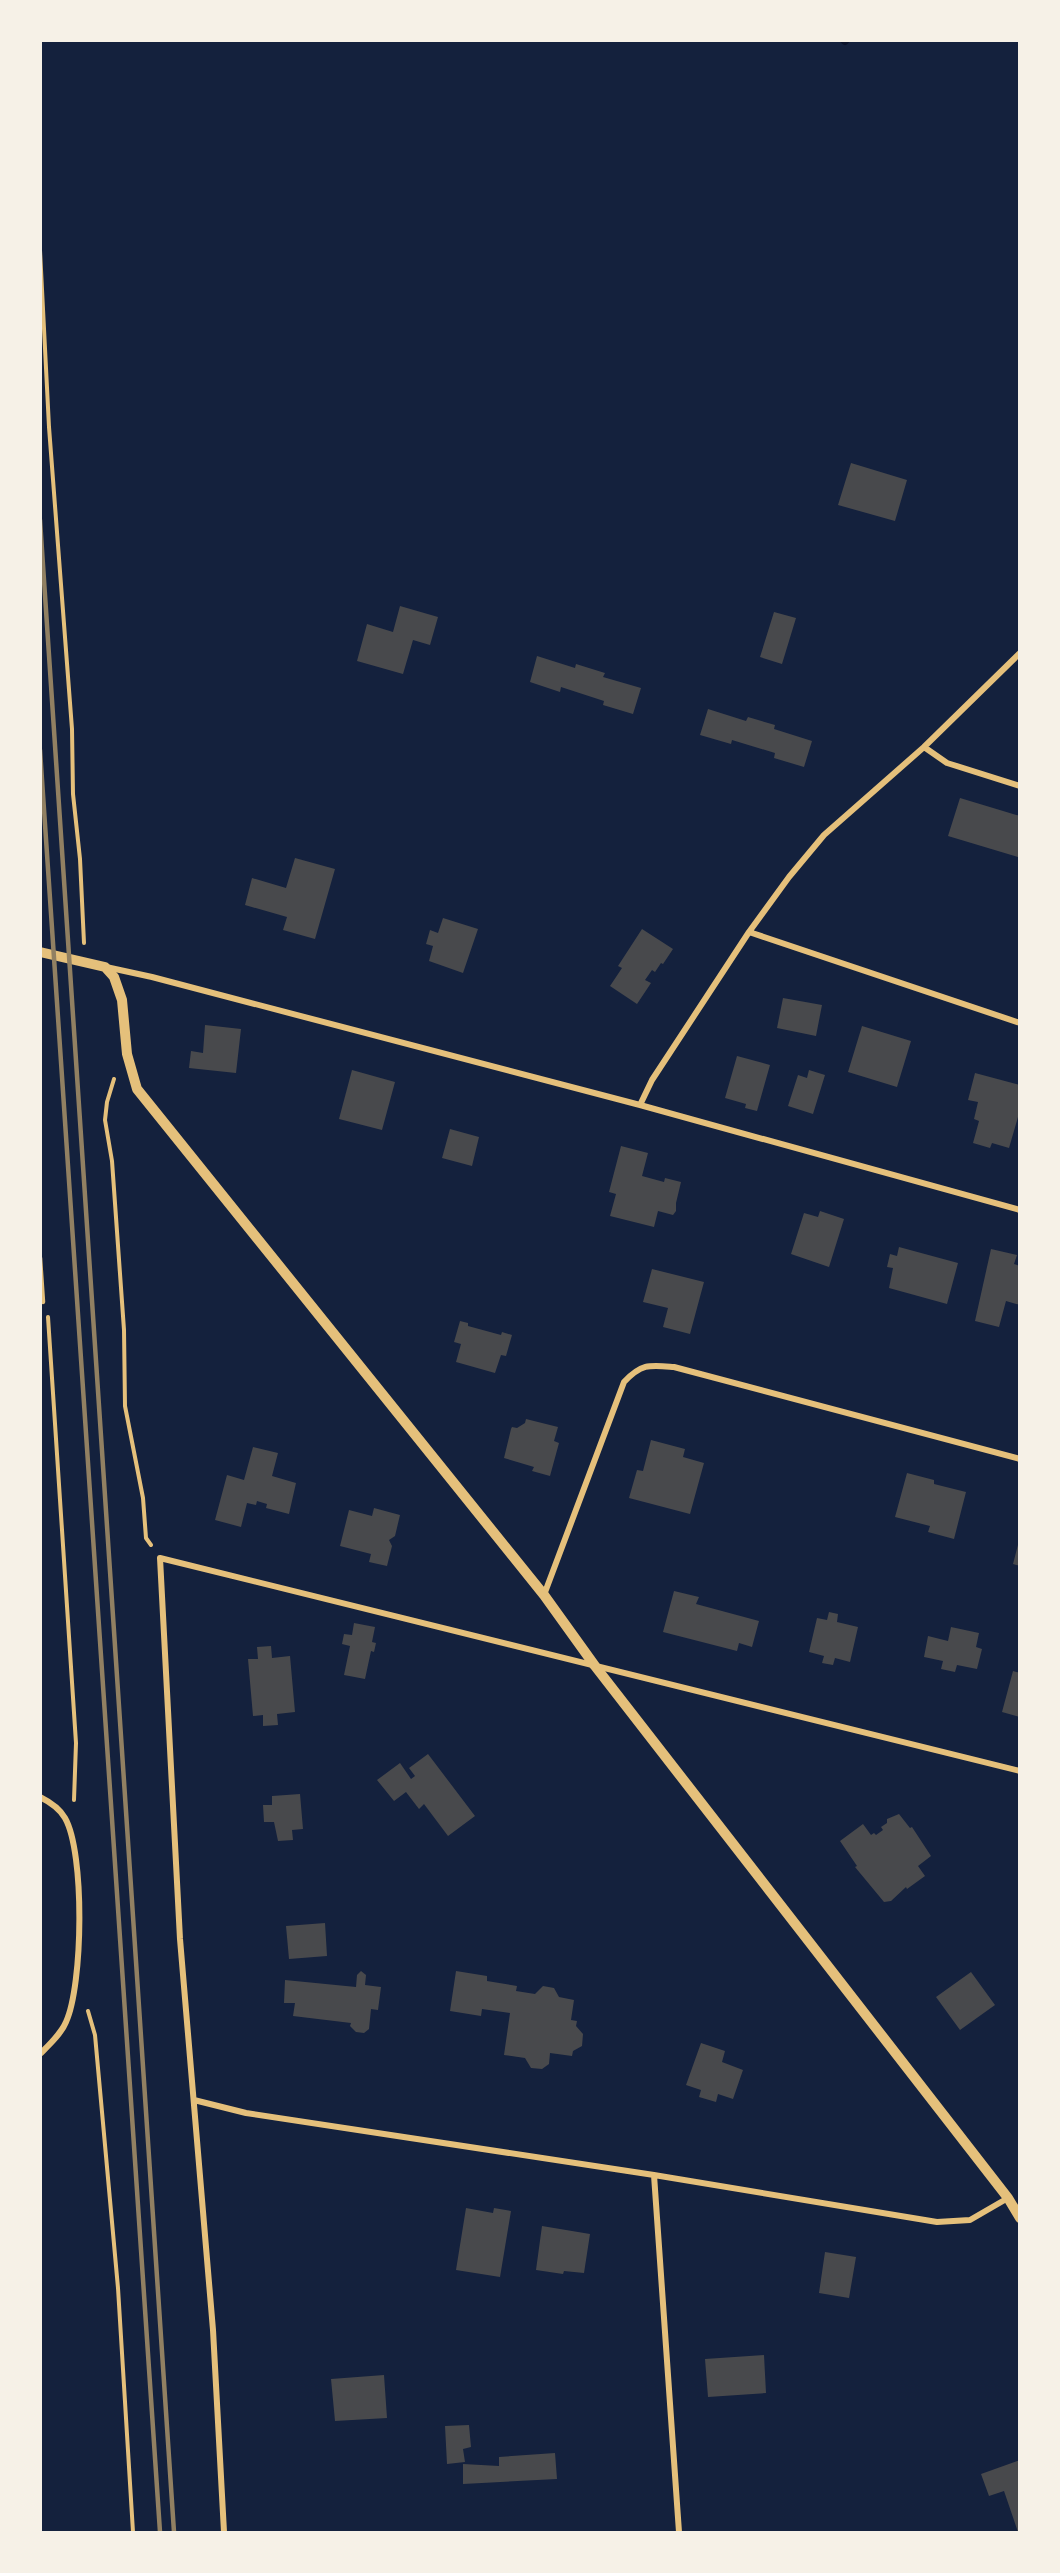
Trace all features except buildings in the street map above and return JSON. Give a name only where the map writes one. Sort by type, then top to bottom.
[{"type":"street","points":[[640,1105],[648,1086],[749,932],[789,877],[824,835],[924,747],[1020,653]]},
{"type":"street","points":[[924,747],[947,762],[1020,786]]},
{"type":"street","points":[[749,932],[1020,1023]]},
{"type":"street","points":[[40,952],[152,976],[640,1105],[759,1140],[1020,1210]]},
{"type":"street","points":[[105,967],[114,976],[122,1000],[126,1054],[137,1089],[544,1595],[595,1666],[1008,2198],[1020,2218]]},
{"type":"street","points":[[544,1595],[624,1382],[635,1370],[647,1365],[674,1367],[1020,1459]]},
{"type":"street","points":[[224,2532],[213,2330],[177,1906],[160,1558],[1020,1771]]},
{"type":"street","points":[[40,1797],[64,1815],[72,1837],[79,1893],[76,1990],[66,2024],[40,2054]]},
{"type":"street","points":[[194,2100],[246,2113],[654,2175],[937,2222],[970,2220],[1008,2198]]},
{"type":"street","points":[[654,2175],[679,2532]]},
{"type":"lane","points":[[40,1258],[43,1302]]},
{"type":"path","points":[[40,250],[49,427],[72,729],[73,782],[86,963]]},
{"type":"path","points":[[126,1054],[111,1086],[105,1120],[112,1161],[123,1318],[125,1406],[143,1498],[146,1538],[160,1558]]},
{"type":"path","points":[[43,1302],[49,1332],[76,1743],[74,1802]]},
{"type":"path","points":[[78,1976],[95,2035],[118,2288],[133,2532]]},
{"type":"railway","points":[[40,520],[174,2532]]},
{"type":"railway","points":[[40,750],[160,2532]]}]
